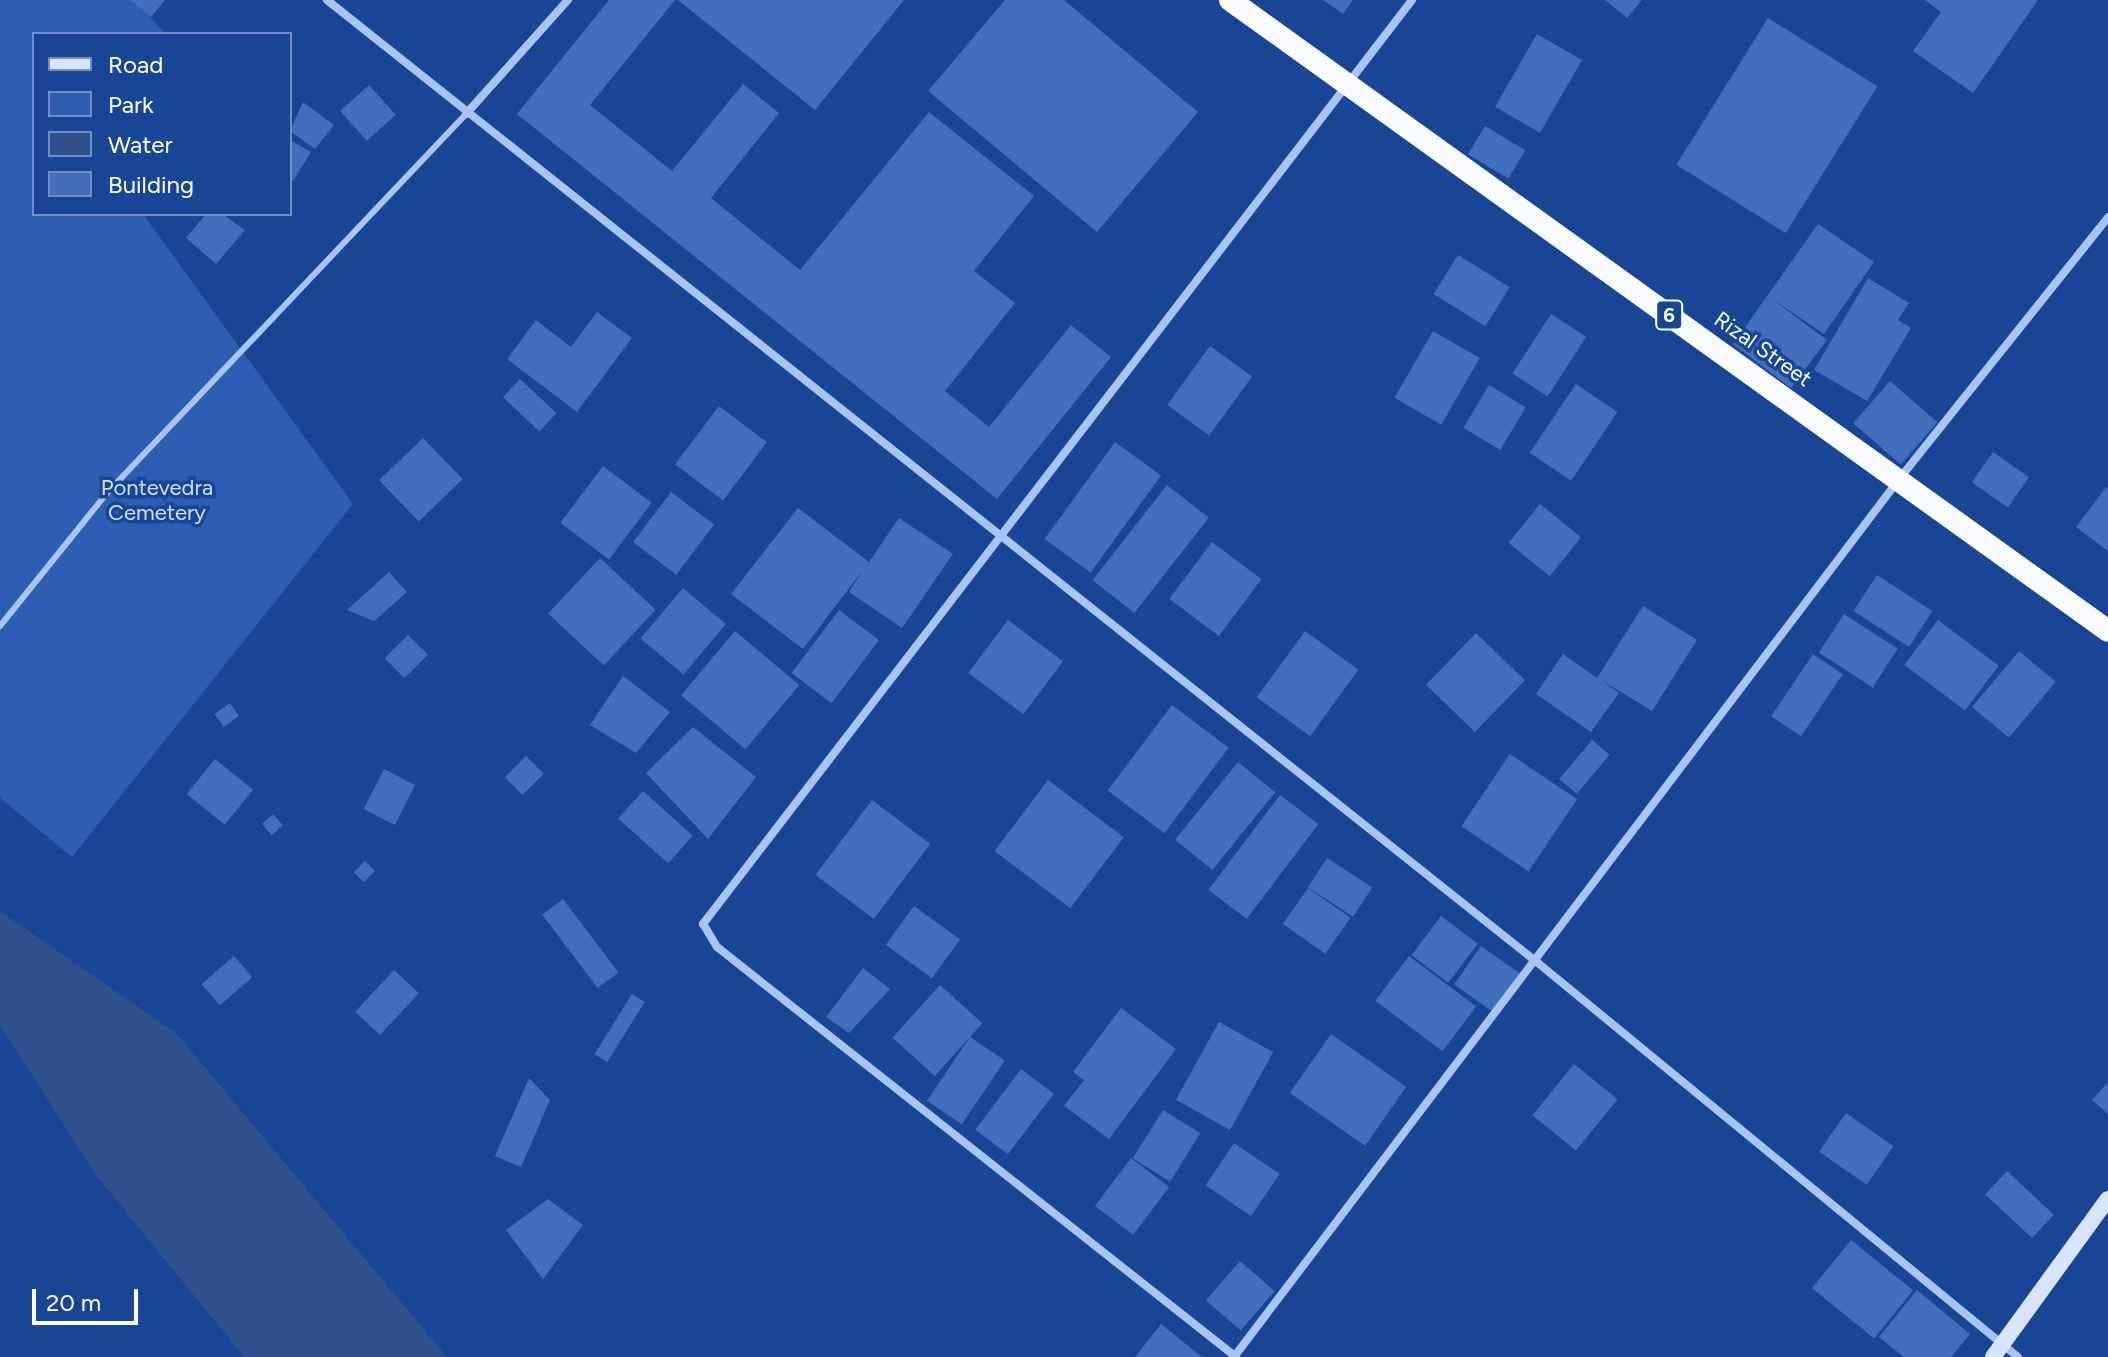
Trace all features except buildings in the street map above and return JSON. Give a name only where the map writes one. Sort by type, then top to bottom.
[{"type":"highway","name":"Rizal Street","points":[[1230,0],[1343,86],[1900,478],[2108,631]]},
{"type":"main road","points":[[1998,1351],[2108,1199]]},
{"type":"street","points":[[327,0],[466,114],[1004,537],[1538,963],[1998,1351],[2018,1357]]},
{"type":"street","points":[[466,114],[568,0]]},
{"type":"street","points":[[1412,0],[1343,86],[1004,537],[703,924],[717,947],[1235,1357],[1538,963],[1900,478],[2108,217]]},
{"type":"lane","points":[[0,626],[106,494],[466,114]]},
{"type":"green space","name":"Pontevedra Cemetery","points":[[0,0],[134,0],[164,32],[32,32],[32,216],[144,216],[353,504],[72,857],[0,798]]},
{"type":"water","points":[[0,911],[177,1034],[447,1357],[244,1357],[96,1175],[0,1025]]}]
